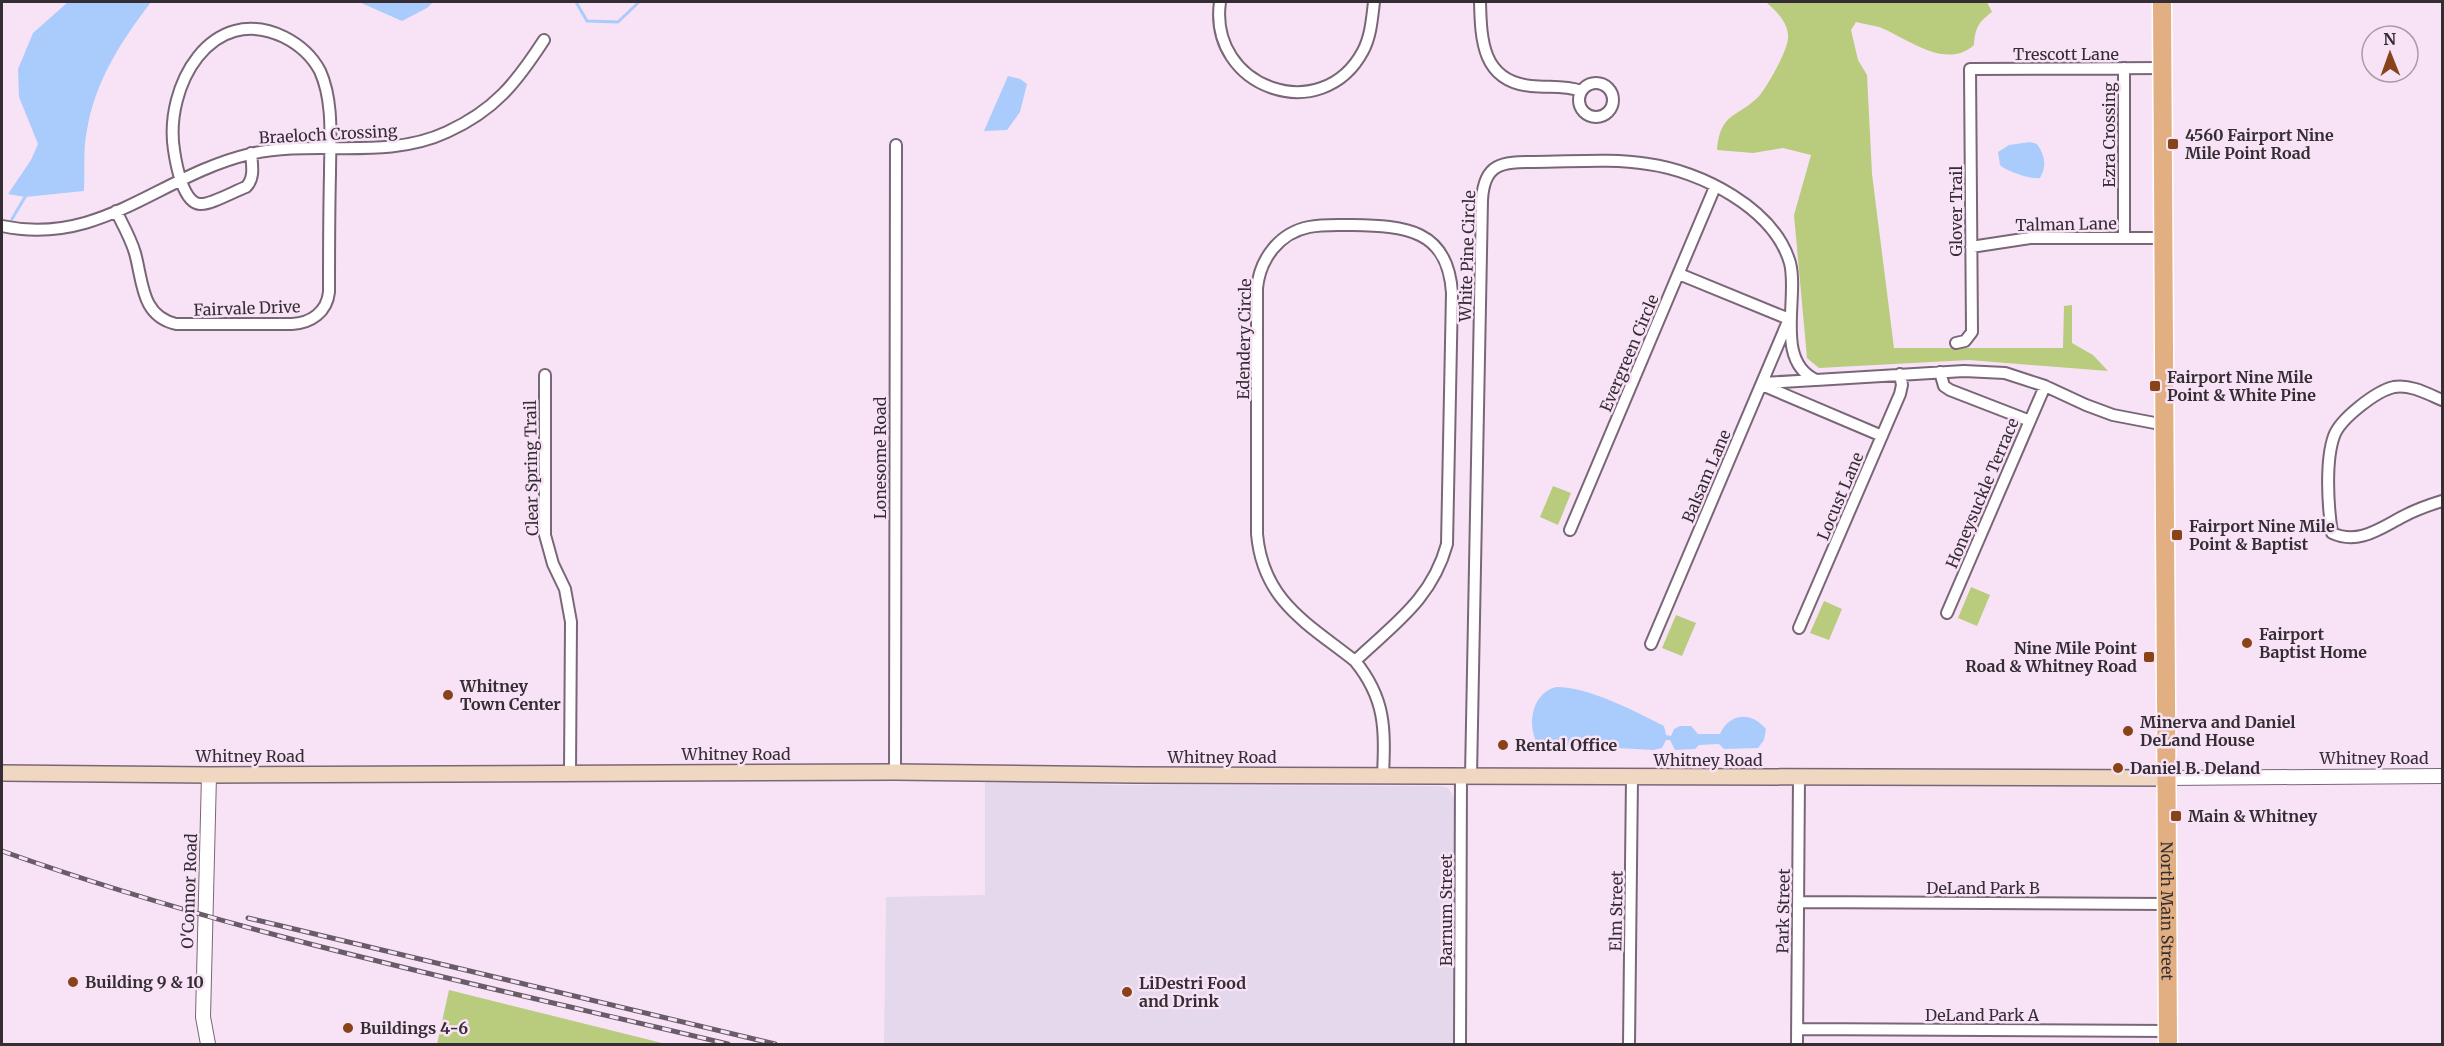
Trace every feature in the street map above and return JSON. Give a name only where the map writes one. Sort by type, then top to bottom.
[{"type":"main road","name":"North Main Street","points":[[2162,2],[2168,1038]]},
{"type":"main road","name":"Whitney Road","points":[[2,773],[895,772],[2166,778]]},
{"type":"street","points":[[1220,2],[1222,35],[1234,62],[1258,83],[1289,92],[1317,89],[1332,82],[1348,70],[1366,44],[1374,2]]},
{"type":"street","points":[[1480,2],[1481,40],[1485,54],[1495,69],[1504,77],[1522,85],[1566,86],[1581,91]]},
{"type":"street","name":"Fairvale Drive","points":[[116,211],[135,252],[147,303],[153,312],[164,321],[176,324],[300,324],[319,314],[328,298],[330,148],[327,94],[319,69],[300,47],[276,33],[262,30],[221,36],[198,54],[184,79],[177,106],[173,139],[181,180]]},
{"type":"street","name":"Braeloch Crossing","points":[[2,226],[49,231],[88,223],[229,159],[251,153],[291,148],[408,145],[445,133],[471,120],[505,94],[521,76],[544,40]]},
{"type":"street","name":"Ezra Crossing","points":[[2124,68],[2124,238]]},
{"type":"street","name":"Trescott Lane","points":[[1970,69],[2163,68]]},
{"type":"street","name":"Glover Trail","points":[[1956,343],[1965,341],[1972,332],[1970,69]]},
{"type":"street","name":"Lonesome Road","points":[[895,772],[896,145]]},
{"type":"street","name":"Braeloch Crossing","points":[[181,180],[189,199],[196,204],[205,204],[250,183],[253,173],[251,153]]},
{"type":"street","name":"White Pine Circle","points":[[1466,776],[1482,200],[1484,181],[1495,167],[1509,162],[1626,162],[1667,168],[1715,187],[1746,204],[1759,216],[1785,251],[1791,269],[1793,288],[1793,303],[1789,319],[1799,367],[1815,380]]},
{"type":"street","name":"Evergreen Circle","points":[[1570,530],[1715,187]]},
{"type":"street","name":"Edendery Circle","points":[[1355,661],[1426,592],[1440,567],[1447,544],[1451,283],[1449,272],[1439,252],[1414,231],[1391,225],[1312,226],[1293,232],[1278,242],[1264,260],[1258,279],[1258,547],[1269,581],[1283,601],[1355,661],[1372,684],[1381,707],[1384,732],[1383,776]]},
{"type":"street","name":"Talman Lane","points":[[1971,247],[2030,238],[2163,238]]},
{"type":"street","points":[[1679,274],[1789,319]]},
{"type":"street","name":"Balsam Lane","points":[[1651,644],[1789,319]]},
{"type":"street","points":[[1762,384],[1987,371],[2005,373],[2045,386],[2113,415],[2165,425]]},
{"type":"street","points":[[1941,372],[1944,386],[1950,390],[2030,422]]},
{"type":"street","name":"Clear Spring Trail","points":[[545,375],[545,535],[565,590],[571,622],[570,772]]},
{"type":"street","name":"Locust Lane","points":[[1800,628],[1900,394],[1902,385],[1900,375]]},
{"type":"street","points":[[1762,384],[1882,436]]},
{"type":"street","name":"Honeysuckle Terrace","points":[[1947,613],[2045,386]]},
{"type":"street","points":[[2442,400],[2409,388],[2393,387],[2375,396],[2345,420],[2334,435],[2330,455],[2332,533],[2344,538],[2362,536],[2381,530],[2419,509],[2442,501]]},
{"type":"street","name":"O'Connor Road","points":[[208,1044],[203,1017],[209,774]]},
{"type":"street","name":"Barnum Street","points":[[1460,1044],[1466,776]]},
{"type":"street","name":"Whitney Road","points":[[2166,778],[2442,776]]},
{"type":"street","name":"Elm Street","points":[[1629,1044],[1632,777]]},
{"type":"street","name":"Park Street","points":[[1797,1044],[1799,778]]},
{"type":"street","name":"DeLand Park B","points":[[1798,902],[2167,904]]},
{"type":"street","name":"DeLand Park A","points":[[1797,1029],[2168,1038]]},
{"type":"shaded area","points":[[985,781],[1118,785],[1441,786],[1448,788],[1454,798],[1454,1044],[884,1044],[886,897],[985,895]]},
{"type":"green space","points":[[1766,2],[1987,2],[1992,12],[1978,26],[1974,45],[1963,52],[1951,55],[1926,50],[1879,27],[1856,22],[1851,30],[1858,60],[1867,75],[1872,174],[1894,348],[2063,348],[2064,306],[2072,305],[2072,343],[2093,355],[2108,371],[1969,360],[1819,368],[1807,358],[1794,215],[1811,155],[1783,148],[1753,153],[1717,150],[1719,137],[1726,122],[1760,95],[1773,75],[1785,49],[1788,36],[1784,21]]},
{"type":"green space","points":[[1553,486],[1571,493],[1558,525],[1540,517]]},
{"type":"green space","points":[[1971,587],[1990,595],[1977,626],[1958,618]]},
{"type":"green space","points":[[1824,601],[1842,609],[1829,640],[1810,633]]},
{"type":"green space","points":[[1676,615],[1696,623],[1682,656],[1662,648]]},
{"type":"green space","points":[[449,990],[666,1044],[437,1044]]},
{"type":"water","points":[[68,2],[151,2],[120,46],[96,95],[86,137],[84,191],[25,197],[8,194],[31,160],[38,144],[19,97],[18,69],[33,33]]},
{"type":"water","points":[[359,2],[433,2],[427,8],[402,21]]},
{"type":"water","points":[[1008,76],[1020,79],[1027,84],[1020,112],[1007,130],[984,131]]},
{"type":"water","points":[[2030,142],[2037,144],[2042,152],[2044,169],[2040,178],[2031,178],[2000,165],[1998,152],[2009,145]]},
{"type":"water","points":[[1556,687],[1583,691],[1612,701],[1664,726],[1666,735],[1671,736],[1674,729],[1680,726],[1691,726],[1698,734],[1720,734],[1724,727],[1735,718],[1748,717],[1766,729],[1764,740],[1758,748],[1724,749],[1719,744],[1675,750],[1670,740],[1666,740],[1662,748],[1653,750],[1582,746],[1560,746],[1555,749],[1538,745],[1532,728],[1534,711],[1541,696]]},
{"type":"waterway","points":[[576,2],[587,21],[618,22],[639,2]]},
{"type":"waterway","points":[[12,219],[25,197]]},
{"type":"railway","points":[[2,851],[91,881],[271,934],[453,980],[728,1044]]},
{"type":"railway","points":[[248,918],[775,1044]]},
{"type":"place","name":"4560 Fairport Nine Mile Point Road","points":[[2173,144]]},
{"type":"place","name":"Fairport Nine Mile Point & White Pine","points":[[2155,386]]},
{"type":"place","name":"Fairport Nine Mile Point & Baptist","points":[[2177,535]]},
{"type":"place","name":"Fairport Baptist Home","points":[[2247,643]]},
{"type":"place","name":"Nine Mile Point Road & Whitney Road","points":[[2149,657]]},
{"type":"place","name":"Whitney Town Center","points":[[448,695]]},
{"type":"place","name":"Minerva and Daniel DeLand House","points":[[2128,731]]},
{"type":"place","name":"Rental Office","points":[[1503,745]]},
{"type":"place","name":"Daniel B. Deland","points":[[2118,768]]},
{"type":"place","name":"Main & Whitney","points":[[2176,816]]},
{"type":"place","name":"Building 9 & 10","points":[[73,982]]},
{"type":"place","name":"LiDestri Food and Drink","points":[[1127,992]]},
{"type":"place","name":"Buildings 4-6","points":[[348,1028]]}]
